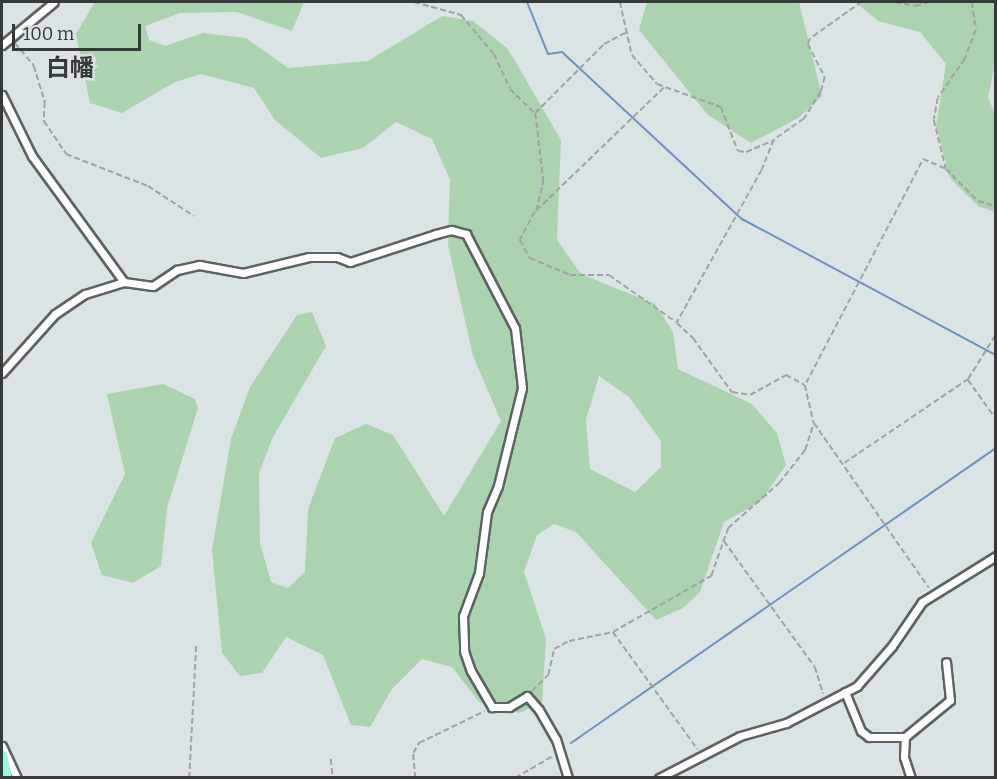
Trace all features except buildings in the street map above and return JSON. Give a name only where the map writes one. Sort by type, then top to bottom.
[{"type":"main road","points":[[2,755],[7,777]]},
{"type":"street","points":[[2,45],[54,2]]},
{"type":"street","points":[[2,95],[32,156],[124,282]]},
{"type":"street","points":[[2,373],[36,332],[70,303],[124,282],[153,286],[177,270],[199,265],[243,273],[309,257],[337,257],[350,262],[444,232],[466,234],[515,328],[522,367],[518,406],[498,486],[487,512],[486,539],[461,634],[471,671],[492,708],[509,706],[527,696],[539,710],[568,777]]},
{"type":"street","points":[[659,777],[702,756],[826,704],[845,692],[866,678],[892,646],[906,621],[933,594],[996,556]]},
{"type":"street","points":[[845,692],[861,731],[869,737],[905,737],[950,700],[946,662]]},
{"type":"street","points":[[905,737],[904,757],[911,777]]},
{"type":"street","points":[[2,746],[17,777]]},
{"type":"path","points":[[414,2],[461,15],[494,54],[510,89],[535,113],[543,182],[536,212]]},
{"type":"path","points":[[620,2],[633,55],[664,88],[710,100],[721,107],[738,151],[746,152],[774,140],[804,118],[821,92],[824,72],[808,44],[813,34],[862,2]]},
{"type":"path","points":[[895,2],[915,6],[930,2]]},
{"type":"path","points":[[946,170],[935,108],[965,59],[976,30],[972,2]]},
{"type":"path","points":[[535,113],[604,44],[628,32]]},
{"type":"path","points":[[10,39],[34,66],[45,102],[44,121],[66,154],[148,186],[194,216]]},
{"type":"path","points":[[664,88],[536,212],[520,240],[530,258],[570,275],[609,275],[677,323],[693,338],[732,392],[750,395],[786,375],[805,385]]},
{"type":"path","points":[[677,323],[762,170],[774,140]]},
{"type":"path","points":[[933,594],[814,423],[805,385],[923,159],[946,170],[978,201],[996,206]]},
{"type":"path","points":[[844,464],[968,379],[996,334]]},
{"type":"path","points":[[968,379],[996,419]]},
{"type":"path","points":[[527,696],[548,675],[554,649],[569,641],[613,632],[711,576],[728,528],[779,483],[805,450],[814,423]]},
{"type":"path","points":[[724,541],[814,667],[826,704]]},
{"type":"path","points":[[613,632],[702,756]]},
{"type":"path","points":[[189,777],[196,645]]},
{"type":"path","points":[[415,777],[413,753],[419,743],[492,708]]},
{"type":"path","points":[[515,777],[559,753]]},
{"type":"path","points":[[331,759],[333,777]]},
{"type":"green space","points":[[95,2],[304,2],[292,31],[237,12],[180,13],[145,26],[149,40],[165,46],[203,33],[246,38],[288,68],[368,61],[442,16],[473,21],[508,49],[561,140],[557,240],[581,274],[655,304],[673,332],[678,369],[752,404],[777,433],[786,465],[760,502],[724,522],[700,592],[683,608],[656,620],[576,532],[554,524],[537,535],[524,572],[546,639],[542,702],[520,713],[479,702],[452,667],[422,659],[392,689],[370,727],[351,725],[323,655],[286,637],[262,673],[240,676],[222,653],[212,550],[231,439],[250,387],[297,315],[312,312],[326,346],[273,437],[259,473],[260,543],[271,582],[288,588],[305,572],[308,509],[335,438],[366,424],[393,435],[444,516],[501,421],[473,356],[448,245],[450,180],[432,139],[396,122],[363,148],[321,158],[275,120],[254,88],[201,74],[175,82],[122,113],[90,103],[76,34]],"holes":[[[599,376],[629,397],[661,441],[661,467],[635,492],[590,469],[586,420]]]},
{"type":"green space","points":[[647,2],[799,2],[822,96],[798,118],[751,143],[708,115],[639,30]]},
{"type":"green space","points":[[855,2],[995,2],[995,64],[988,97],[995,114],[995,212],[978,206],[950,178],[936,126],[946,64],[920,32],[878,21]]},
{"type":"green space","points":[[163,384],[195,399],[198,408],[167,508],[161,566],[133,583],[102,575],[91,543],[125,474],[107,394]]},
{"type":"waterway","points":[[527,2],[548,54],[562,52],[742,219],[996,355]]},
{"type":"waterway","points":[[571,743],[996,448]]},
{"type":"district","name":"白幡","points":[[70,69]]}]
